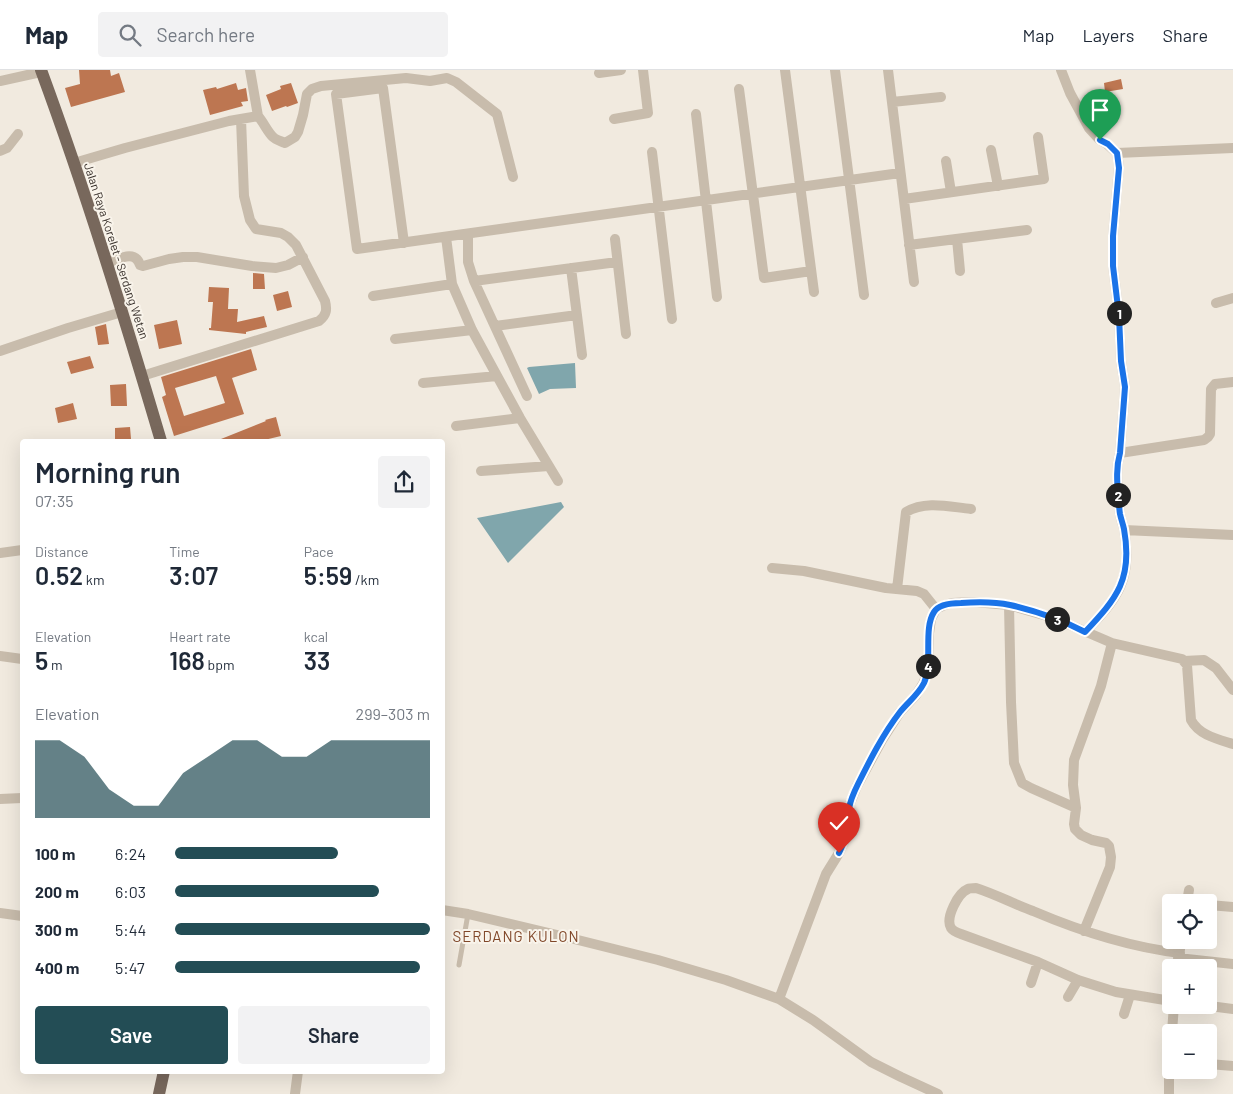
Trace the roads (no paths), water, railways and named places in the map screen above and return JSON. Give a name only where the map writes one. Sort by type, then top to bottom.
[{"type":"main road","name":"Jalan Raya Korelet - Serdang Wetan","points":[[41,71],[107,263],[160,439]]},
{"type":"main road","points":[[159,1094],[163,1074]]},
{"type":"street","points":[[250,70],[258,116],[275,139],[284,143],[295,137],[298,132],[307,94],[312,89],[321,86],[406,78],[430,81],[447,78],[456,82],[497,114],[513,177]]},
{"type":"street","points":[[430,70],[430,81]]},
{"type":"street","points":[[600,73],[621,70]]},
{"type":"street","points":[[614,119],[648,113],[643,70]]},
{"type":"street","points":[[784,70],[814,292]]},
{"type":"street","points":[[835,70],[864,294]]},
{"type":"street","points":[[888,70],[914,282]]},
{"type":"street","points":[[1061,70],[1070,93],[1090,128],[1100,140],[1108,144],[1117,153],[1119,168],[1113,236],[1113,266],[1125,387],[1120,453],[1117,462],[1120,513],[1127,559],[1123,580],[1113,601],[1085,632]]},
{"type":"street","points":[[0,81],[41,71]]},
{"type":"street","points":[[404,243],[383,88],[336,94],[357,249],[404,243],[900,173]]},
{"type":"street","points":[[739,89],[764,278],[811,270]]},
{"type":"street","points":[[892,102],[941,97]]},
{"type":"street","points":[[696,114],[717,297]]},
{"type":"street","points":[[74,163],[125,148],[258,116]]},
{"type":"street","points":[[142,376],[319,321],[326,314],[325,301],[296,244],[281,233],[256,229],[250,220],[244,196],[241,119]]},
{"type":"street","points":[[0,152],[7,148],[18,134]]},
{"type":"street","points":[[904,199],[1044,179],[1038,137]]},
{"type":"street","points":[[1117,153],[1233,148]]},
{"type":"street","points":[[992,150],[998,186]]},
{"type":"street","points":[[652,152],[672,319]]},
{"type":"street","points":[[946,161],[951,192]]},
{"type":"street","points":[[909,245],[1027,230]]},
{"type":"street","points":[[468,234],[468,262],[474,281],[527,396]]},
{"type":"street","points":[[446,237],[452,284],[472,330],[520,418],[558,481]]},
{"type":"street","points":[[615,239],[626,334]]},
{"type":"street","points":[[957,239],[960,271]]},
{"type":"street","points":[[107,263],[130,256],[137,258],[140,265],[143,266],[169,258],[197,257],[276,268],[288,265],[303,257]]},
{"type":"street","points":[[474,281],[618,262]]},
{"type":"street","points":[[571,268],[582,355]]},
{"type":"street","points":[[373,296],[452,284]]},
{"type":"street","points":[[1216,303],[1233,298]]},
{"type":"street","points":[[0,351],[122,312]]},
{"type":"street","points":[[495,326],[577,315]]},
{"type":"street","points":[[395,339],[472,330]]},
{"type":"street","points":[[423,383],[497,376]]},
{"type":"street","points":[[1120,453],[1204,440],[1210,434],[1211,389],[1215,384],[1233,382]]},
{"type":"street","points":[[456,426],[520,418]]},
{"type":"street","points":[[481,471],[548,466]]},
{"type":"street","points":[[897,588],[906,512],[914,507],[923,505],[971,509]]},
{"type":"street","points":[[1124,530],[1233,535]]},
{"type":"street","points":[[0,553],[20,550]]},
{"type":"street","points":[[772,568],[804,571],[886,588],[917,591],[924,594],[936,609]]},
{"type":"street","points":[[780,999],[826,874],[845,839],[850,806],[857,786],[900,712],[916,695],[923,684],[927,674],[931,619],[936,609],[952,603],[974,602],[1009,605],[1054,618],[1112,643],[1184,661],[1204,660],[1216,668],[1233,690]]},
{"type":"street","points":[[1009,605],[1014,763],[1022,783],[1076,808]]},
{"type":"street","points":[[1084,931],[1110,867],[1111,857],[1109,846],[1106,843],[1092,840],[1081,835],[1075,829],[1074,760],[1101,686],[1112,643]]},
{"type":"street","points":[[0,656],[20,659]]},
{"type":"street","points":[[1184,661],[1187,665],[1191,720],[1198,730],[1211,737],[1233,744]]},
{"type":"street","points":[[0,799],[20,798]]},
{"type":"street","points":[[1162,1000],[1116,992],[1078,980],[1038,962],[952,930],[950,926],[951,913],[957,898],[967,889],[976,888],[1102,938],[1152,950],[1176,959]]},
{"type":"street","points":[[1188,894],[1189,890]]},
{"type":"street","points":[[1217,906],[1233,907]]},
{"type":"street","points":[[445,910],[574,938],[658,960],[726,980],[780,999],[813,1020],[871,1062],[938,1094]]},
{"type":"street","points":[[0,913],[20,916]]},
{"type":"street","points":[[1031,983],[1038,962]]},
{"type":"street","points":[[1217,963],[1233,964]]},
{"type":"street","points":[[1068,997],[1078,980]]},
{"type":"street","points":[[1124,1014],[1130,995]]},
{"type":"street","points":[[1217,1007],[1233,1009]]},
{"type":"street","points":[[1217,1065],[1233,1066]]},
{"type":"street","points":[[295,1094],[298,1074]]},
{"type":"street","points":[[1169,1079],[1169,1094]]},
{"type":"lane","points":[[459,965],[468,914]]},
{"type":"water","points":[[575,363],[576,388],[550,389],[539,394],[527,368],[529,367]]},
{"type":"water","points":[[561,502],[564,507],[508,563],[477,518]]},
{"type":"district","name":"SERDANG KULON","points":[[516,937]]}]
